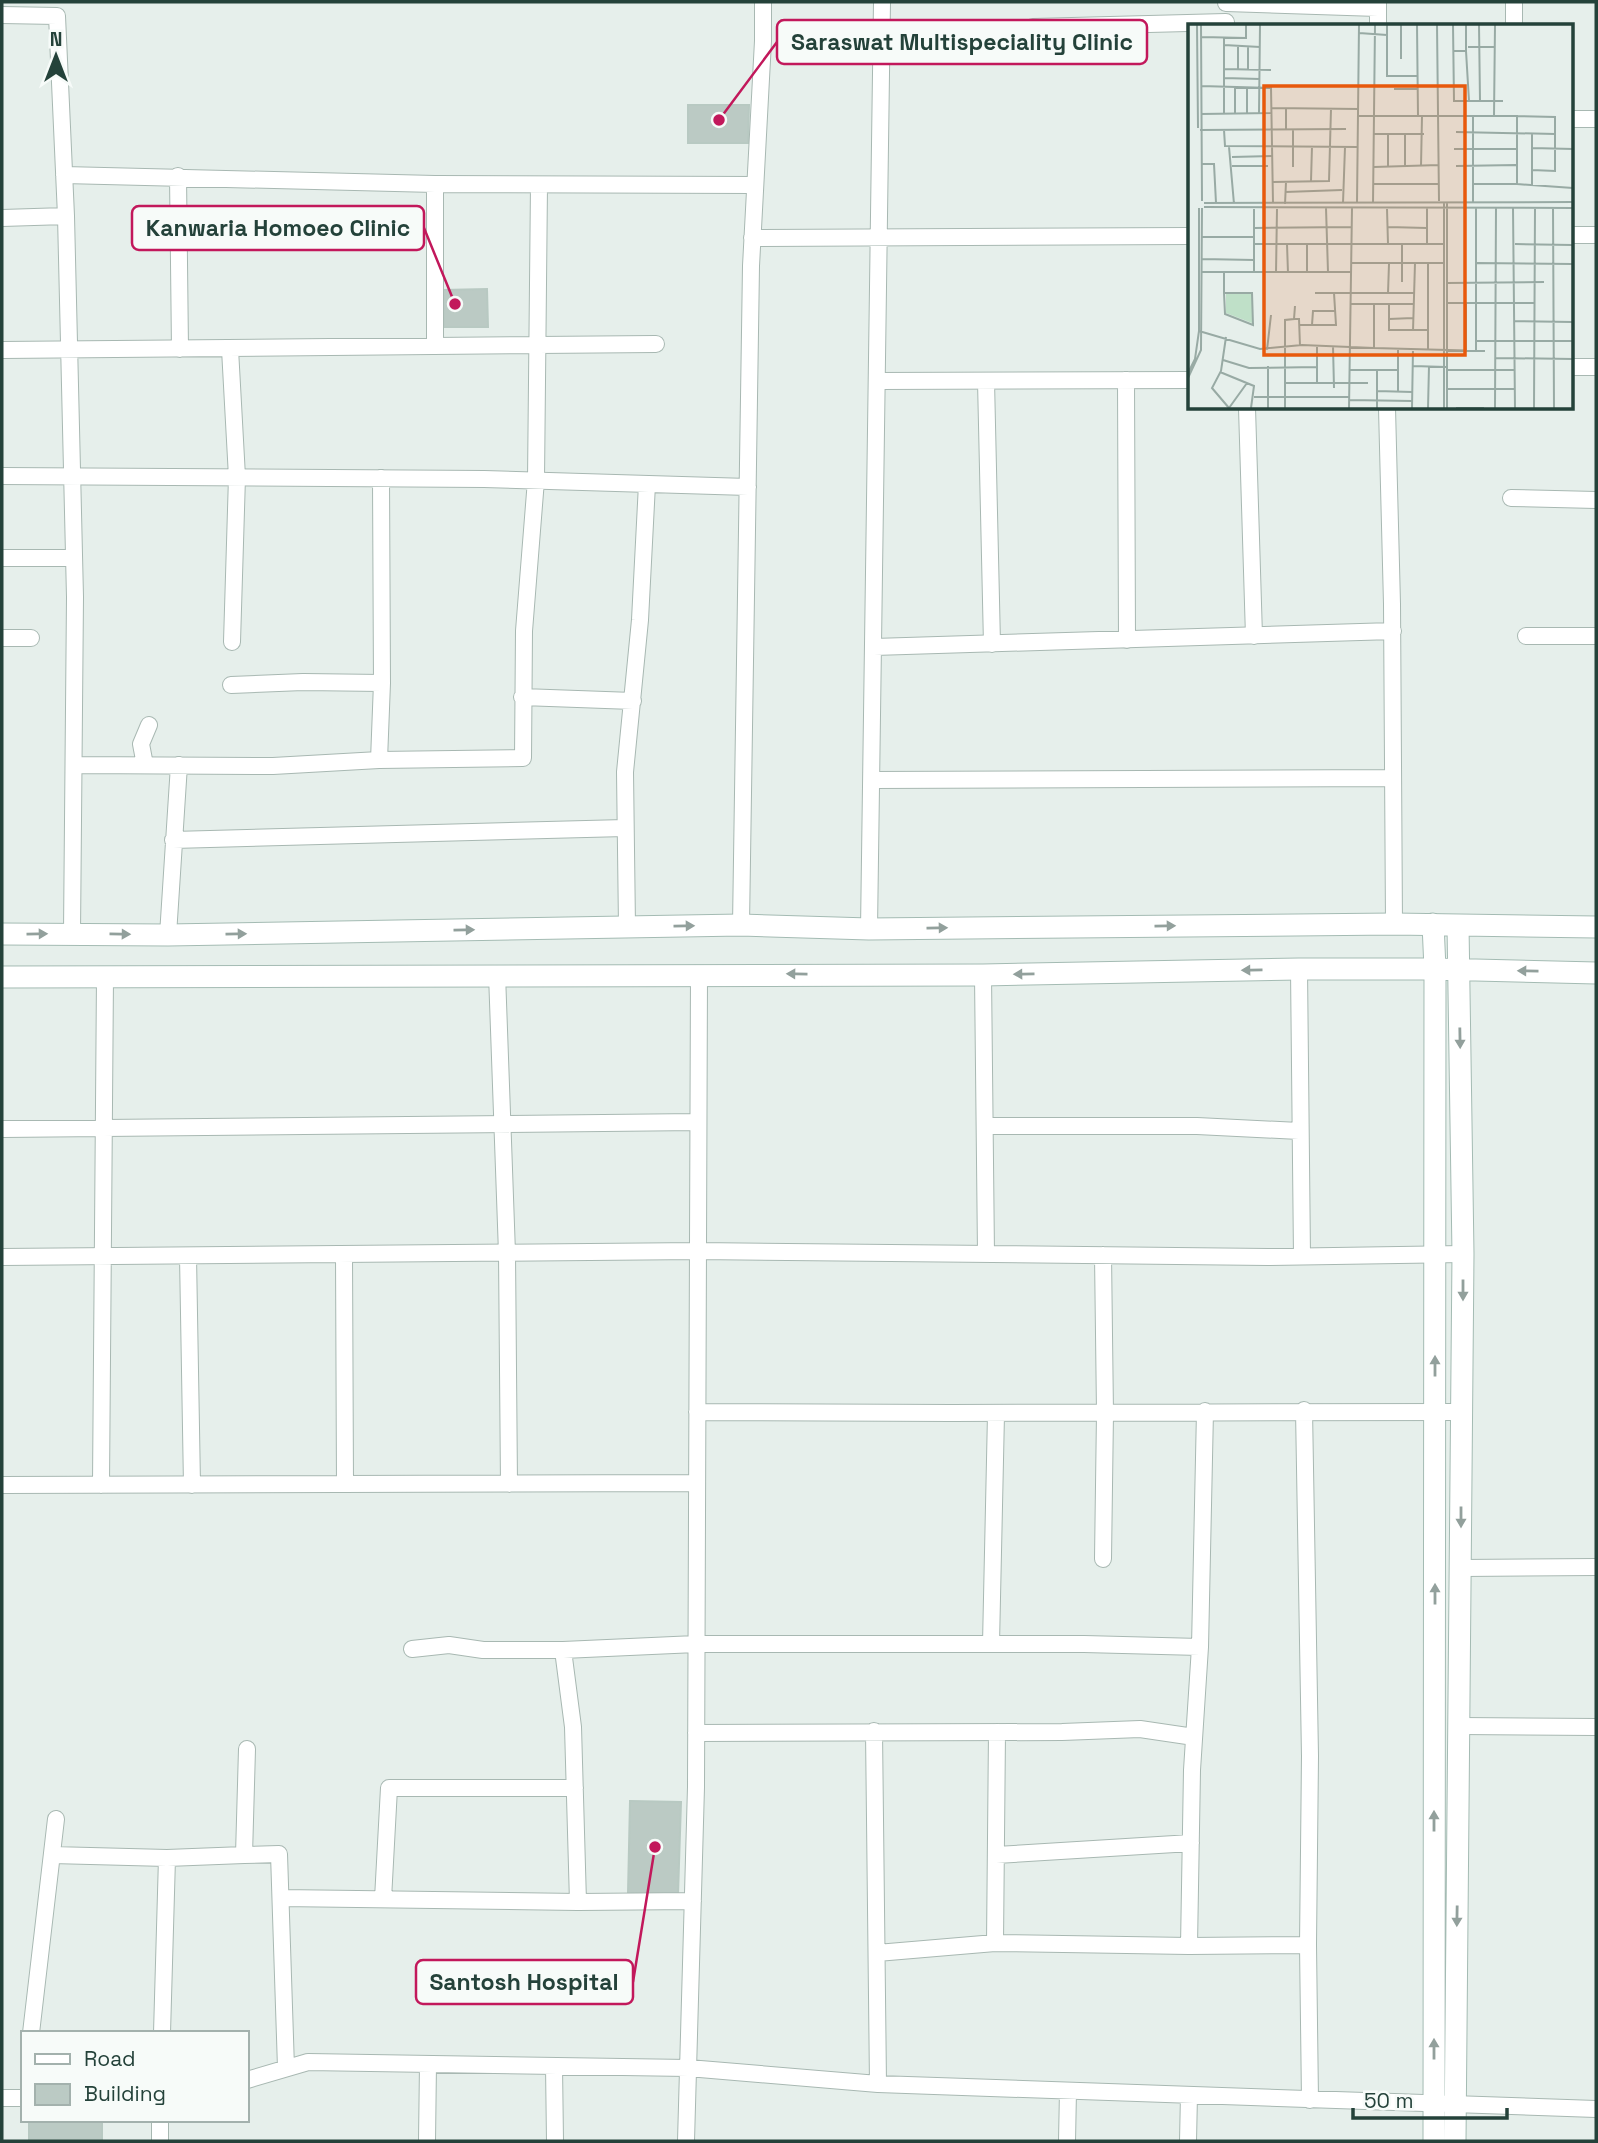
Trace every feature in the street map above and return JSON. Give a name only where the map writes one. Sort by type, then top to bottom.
[{"type":"street","points":[[741,925],[752,239],[762,2]]},
{"type":"street","points":[[869,929],[883,2]]},
{"type":"street","points":[[1226,24],[1226,2],[1378,5],[1378,24]]},
{"type":"street","points":[[1514,2],[1514,24]]},
{"type":"street","points":[[2,15],[57,16],[66,216],[74,558],[72,933]]},
{"type":"street","points":[[1033,27],[1188,25]]},
{"type":"street","points":[[1574,119],[1596,119]]},
{"type":"street","points":[[64,175],[435,184],[755,185]]},
{"type":"street","points":[[178,176],[180,349]]},
{"type":"street","points":[[435,184],[435,346]]},
{"type":"street","points":[[74,765],[274,766],[379,760],[523,758],[524,631],[536,480],[539,185]]},
{"type":"street","points":[[2,218],[66,216]]},
{"type":"street","points":[[1574,235],[1596,235]]},
{"type":"street","points":[[752,239],[880,236],[1188,236]]},
{"type":"street","points":[[2,350],[656,344]]},
{"type":"street","points":[[230,349],[237,477],[232,642]]},
{"type":"street","points":[[1574,367],[1596,367]]},
{"type":"street","points":[[1126,380],[1127,640]]},
{"type":"street","points":[[878,381],[1188,380]]},
{"type":"street","points":[[986,381],[992,644]]},
{"type":"street","points":[[1247,410],[1254,636]]},
{"type":"street","points":[[1387,410],[1393,631],[1394,924]]},
{"type":"street","points":[[2,476],[536,480],[748,487]]},
{"type":"street","points":[[379,760],[382,683],[382,478]]},
{"type":"street","points":[[627,927],[625,772],[640,620],[647,484]]},
{"type":"street","points":[[1511,498],[1596,500]]},
{"type":"street","points":[[2,558],[74,558]]},
{"type":"street","points":[[874,647],[1393,631]]},
{"type":"street","points":[[1526,636],[1596,636]]},
{"type":"street","points":[[2,638],[31,638]]},
{"type":"street","points":[[231,685],[382,683]]},
{"type":"street","points":[[522,697],[633,701]]},
{"type":"street","points":[[145,765],[141,744],[149,725]]},
{"type":"street","points":[[168,936],[178,765]]},
{"type":"street","points":[[872,780],[1393,778]]},
{"type":"street","points":[[173,840],[625,828]]},
{"type":"street","points":[[2,934],[168,936],[741,925],[869,929],[1394,924],[1596,927]]},
{"type":"street","points":[[1433,924],[1435,1412],[1444,2104],[1455,2141]]},
{"type":"street","points":[[1434,2141],[1444,2104],[1460,1726],[1463,1254],[1458,925]]},
{"type":"street","points":[[1298,969],[1302,1256]]},
{"type":"street","points":[[2,976],[168,978],[497,974],[983,975],[1298,969],[1596,973]]},
{"type":"street","points":[[497,974],[508,1253],[509,1484]]},
{"type":"street","points":[[686,2141],[696,1733],[699,975]]},
{"type":"street","points":[[983,975],[986,1254]]},
{"type":"street","points":[[101,1486],[105,976]]},
{"type":"street","points":[[2,1129],[698,1122]]},
{"type":"street","points":[[986,1126],[1197,1126],[1299,1131]]},
{"type":"street","points":[[2,1257],[698,1251],[1302,1256],[1463,1254]]},
{"type":"street","points":[[344,1254],[345,1485]]},
{"type":"street","points":[[1103,1255],[1103,1559]]},
{"type":"street","points":[[188,1256],[192,1486]]},
{"type":"street","points":[[1304,1410],[1310,1756],[1310,2100]]},
{"type":"street","points":[[697,1412],[1462,1412]]},
{"type":"street","points":[[1189,1946],[1205,1412]]},
{"type":"street","points":[[991,1644],[996,1414]]},
{"type":"street","points":[[2,1485],[697,1483]]},
{"type":"street","points":[[1461,1568],[1596,1567]]},
{"type":"street","points":[[412,1649],[449,1645],[484,1650],[563,1650],[696,1644],[1200,1647]]},
{"type":"street","points":[[563,1650],[573,1727],[578,1902]]},
{"type":"street","points":[[1460,1726],[1596,1727]]},
{"type":"street","points":[[696,1733],[1140,1729],[1194,1737]]},
{"type":"street","points":[[874,1731],[878,2084]]},
{"type":"street","points":[[995,1943],[998,1732]]},
{"type":"street","points":[[244,1854],[247,1749]]},
{"type":"street","points":[[383,1899],[389,1788],[575,1788]]},
{"type":"street","points":[[31,2031],[56,1819]]},
{"type":"street","points":[[996,1855],[1191,1843]]},
{"type":"street","points":[[52,1855],[167,1858],[279,1854],[286,2068]]},
{"type":"street","points":[[162,2031],[167,1858]]},
{"type":"street","points":[[281,1898],[693,1901]]},
{"type":"street","points":[[877,1953],[995,1943],[1308,1945]]},
{"type":"street","points":[[248,2080],[308,2062],[688,2068],[878,2084],[1596,2109]]},
{"type":"street","points":[[427,2141],[428,2064]]},
{"type":"street","points":[[554,2066],[555,2141]]},
{"type":"street","points":[[1068,2091],[1068,2141]]},
{"type":"street","points":[[1188,2141],[1189,2095]]},
{"type":"street","points":[[2,2098],[21,2098]]},
{"type":"street","points":[[160,2122],[160,2141]]},
{"type":"building","points":[[688,105],[749,105],[748,143],[688,143]]},
{"type":"building","points":[[487,289],[488,327],[444,327],[443,290]]},
{"type":"building","points":[[630,1801],[681,1802],[678,1895],[628,1893]]},
{"type":"building","points":[[29,2122],[102,2122],[102,2141],[29,2141]]},
{"type":"place","name":"Saraswat Multispeciality Clinic","points":[[719,120]]},
{"type":"place","name":"Kanwaria Homoeo Clinic","points":[[455,304]]},
{"type":"place","name":"Santosh Hospital","points":[[655,1847]]}]
